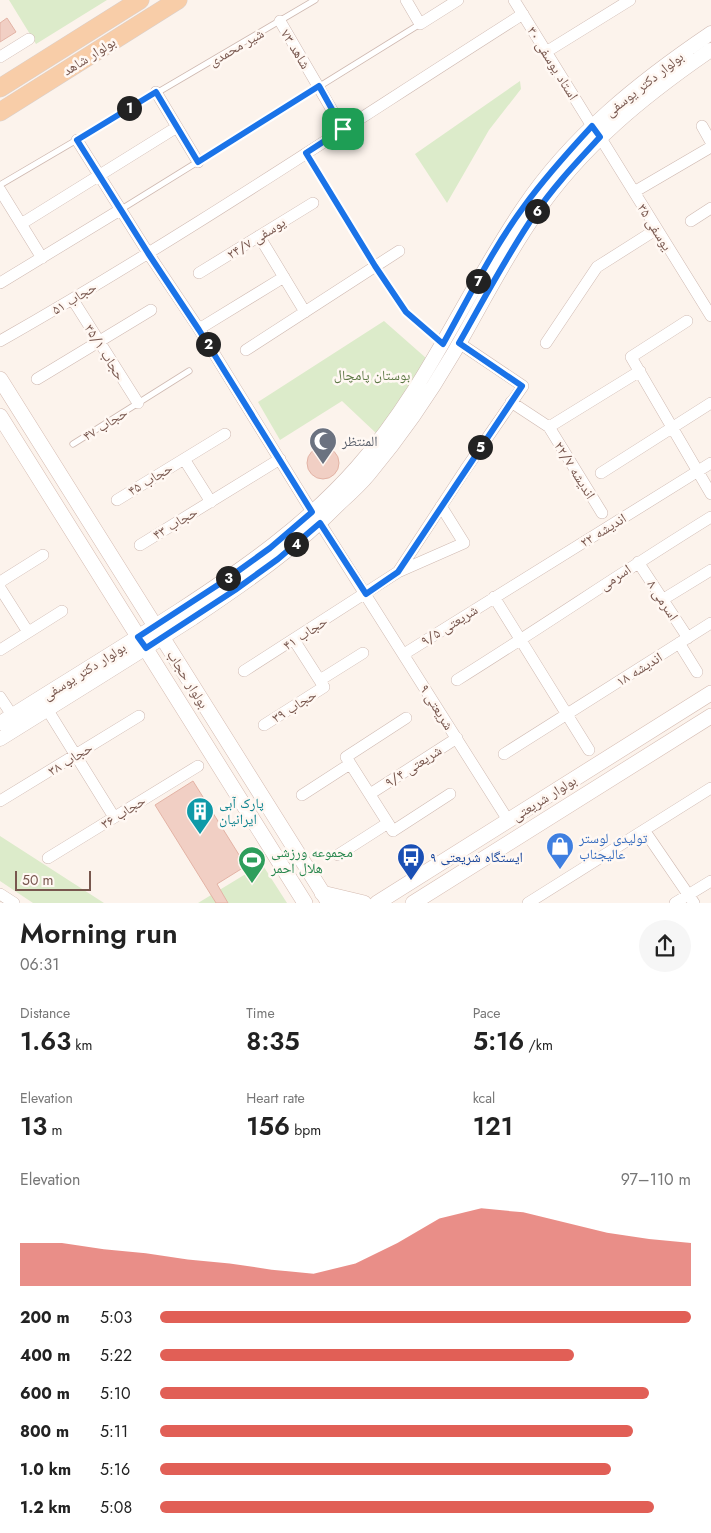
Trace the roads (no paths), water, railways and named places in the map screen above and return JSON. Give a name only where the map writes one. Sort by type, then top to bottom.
[{"type":"main road","name":"بولوار شاهد","points":[[0,88],[140,0]]},
{"type":"main road","name":"بولوار شاهد","points":[[0,112],[178,0]]},
{"type":"main road","name":"بولوار حجاب","points":[[0,378],[326,898]]},
{"type":"main road","name":"بولوار حجاب","points":[[0,416],[303,902]]},
{"type":"main road","name":"بولوار شریعتی","points":[[377,903],[711,693]]},
{"type":"main road","name":"بولوار شریعتی","points":[[413,903],[711,716]]},
{"type":"main road","points":[[326,898],[364,903]]},
{"type":"street","points":[[406,0],[420,24],[458,0]]},
{"type":"street","name":"استاد یوسفی ۳۰","points":[[514,0],[596,131]]},
{"type":"street","points":[[546,52],[630,0]]},
{"type":"street","name":"حجاب ۵۱","points":[[0,341],[73,300],[523,14]]},
{"type":"street","name":"شاهد ۷۳","points":[[280,21],[343,129]]},
{"type":"street","name":"بولوار دکتر یوسفی","points":[[316,518],[367,477],[407,427],[459,343],[507,258],[536,213],[569,171],[596,131],[640,84],[711,34]]},
{"type":"street","points":[[0,57],[29,39]]},
{"type":"street","name":"بولوار دکتر یوسفی","points":[[0,739],[142,643],[235,590],[278,559],[316,518],[396,419],[443,344],[495,251],[525,205],[558,162],[596,131],[711,50]]},
{"type":"street","points":[[156,92],[198,162]]},
{"type":"street","points":[[702,126],[711,142]]},
{"type":"street","points":[[21,224],[177,127]]},
{"type":"street","name":"یوسفی ۳۵","points":[[596,131],[711,316]]},
{"type":"street","name":"شریعتی ۹","points":[[77,140],[508,820]]},
{"type":"street","points":[[634,192],[711,147]]},
{"type":"street","points":[[0,190],[42,258]]},
{"type":"street","name":"یوسفی ۲۴/۷","points":[[199,273],[313,203]]},
{"type":"street","points":[[691,221],[711,208]]},
{"type":"street","points":[[0,283],[120,210]]},
{"type":"street","points":[[546,344],[597,267],[657,229]]},
{"type":"street","points":[[259,236],[304,312]]},
{"type":"street","points":[[246,350],[399,251]]},
{"type":"street","points":[[199,330],[284,278]]},
{"type":"street","name":"حجاب ۳۵/۱","points":[[73,300],[138,403]]},
{"type":"street","points":[[37,379],[151,310]]},
{"type":"street","points":[[687,321],[631,357],[711,494]]},
{"type":"street","points":[[398,572],[522,386],[459,343]]},
{"type":"street","points":[[510,402],[548,427],[640,371]]},
{"type":"street","points":[[601,473],[711,403]]},
{"type":"street","name":"اندیشه ۲۲/۷","points":[[548,427],[602,513]]},
{"type":"street","name":"حجاب ۴۵","points":[[117,500],[225,434]]},
{"type":"street","points":[[184,459],[211,502]]},
{"type":"street","name":"حجاب ۴۳","points":[[140,545],[280,459]]},
{"type":"street","name":"اندیشه ۲۲","points":[[494,597],[711,463]]},
{"type":"street","points":[[398,572],[464,543],[442,506]]},
{"type":"street","name":"اسرمی","points":[[457,680],[638,562],[711,517]]},
{"type":"street","points":[[0,582],[43,555]]},
{"type":"street","name":"اسرمی ۸","points":[[638,562],[662,600],[683,640],[696,672]]},
{"type":"street","points":[[662,600],[711,570]]},
{"type":"street","name":"حجاب ۴۱","points":[[244,671],[398,572]]},
{"type":"street","points":[[0,588],[28,632]]},
{"type":"street","points":[[494,597],[589,750]]},
{"type":"street","name":"شریعتی ۹/۵","points":[[404,654],[494,597]]},
{"type":"street","points":[[0,650],[62,611]]},
{"type":"street","name":"اندیشه ۱۸","points":[[504,754],[711,623]]},
{"type":"street","points":[[294,640],[322,684]]},
{"type":"street","name":"بولوار دکتر یوسفی","points":[[6,719],[142,643]]},
{"type":"street","name":"حجاب ۳۹","points":[[264,725],[362,653]]},
{"type":"street","points":[[0,697],[6,719]]},
{"type":"street","points":[[47,709],[114,817]]},
{"type":"street","name":"حجاب ۳۸","points":[[0,801],[139,716]]},
{"type":"street","points":[[406,718],[346,757],[350,764],[393,830],[450,794]]},
{"type":"street","name":"شریعتی ۹/۴","points":[[370,794],[457,738]]},
{"type":"street","points":[[302,795],[350,764]]},
{"type":"street","name":"حجاب ۳۶","points":[[48,858],[198,766]]},
{"type":"street","points":[[528,903],[711,788]]},
{"type":"street","points":[[338,855],[388,823]]},
{"type":"street","points":[[644,830],[691,899]]},
{"type":"street","points":[[675,903],[691,899],[711,881]]},
{"type":"street","points":[[0,894],[14,903]]},
{"type":"lane","name":"شیر محمدی","points":[[0,185],[315,0]]},
{"type":"lane","points":[[120,210],[420,24]]},
{"type":"lane","points":[[306,153],[375,266],[406,312],[443,344]]},
{"type":"lane","name":"حجاب ۴۷","points":[[73,444],[189,371]]},
{"type":"place","name":"المنتظر","points":[[323,465]]},
{"type":"place","name":"پارک آبی ایرانیان","points":[[200,835]]},
{"type":"place","name":"تولیدی لوستر عالیجناب","points":[[560,870]]},
{"type":"place","name":"ایستگاه شریعتی ۹","points":[[411,881]]},
{"type":"place","name":"مجموعه ورزشی هلال احمر","points":[[252,884]]},
{"type":"park label","name":"بوستان پامچال","points":[[372,375]]}]
